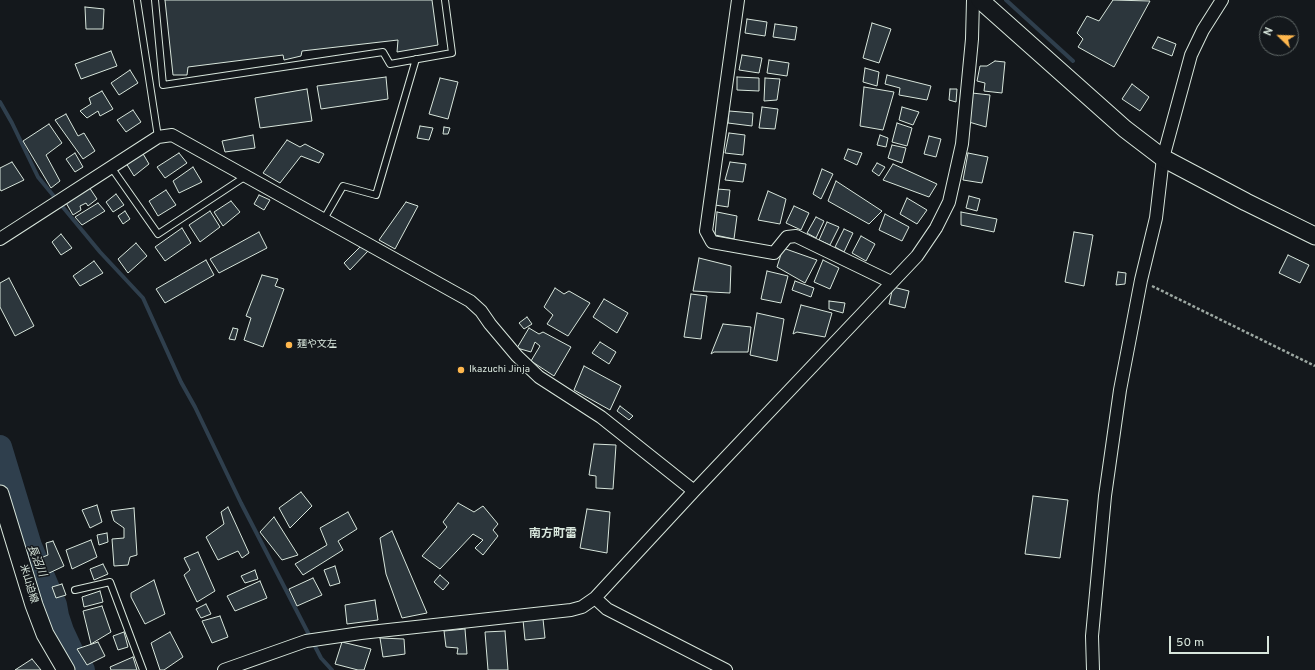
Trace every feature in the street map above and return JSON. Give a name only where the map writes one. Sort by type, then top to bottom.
[{"type":"street","points":[[738,0],[706,230],[712,242],[774,253],[786,237],[796,236],[891,282]]},
{"type":"street","points":[[224,670],[312,640],[361,633],[571,610],[582,607],[595,598],[916,256],[936,228],[949,202],[962,144],[972,39],[973,0]]},
{"type":"street","points":[[980,0],[1125,129],[1163,158],[1246,202],[1315,236]]},
{"type":"street","points":[[1093,670],[1092,636],[1105,496],[1120,390],[1141,280],[1156,218],[1163,158],[1191,55],[1222,0]]},
{"type":"street","points":[[0,239],[158,137],[172,135],[470,301],[481,311],[490,324],[518,356],[539,377],[601,416],[694,491]]},
{"type":"street","name":"米山迫線","points":[[0,494],[42,627],[66,670]]},
{"type":"street","points":[[595,598],[608,609],[726,670]]},
{"type":"lane","points":[[137,0],[158,137]]},
{"type":"lane","points":[[155,0],[163,85],[383,52],[390,64],[452,53],[445,0]]},
{"type":"lane","points":[[324,219],[343,186],[376,195],[416,59]]},
{"type":"lane","points":[[111,167],[158,234],[246,176]]},
{"type":"lane","points":[[75,590],[110,582],[143,670]]},
{"type":"path","points":[[1141,280],[1315,366]]},
{"type":"building","points":[[165,0],[432,0],[438,45],[397,52],[398,40],[302,51],[301,56],[284,60],[283,55],[188,67],[187,75],[173,75]]},
{"type":"building","points":[[1113,0],[1150,1],[1114,67],[1078,47],[1083,39],[1077,33],[1087,16],[1099,21]]},
{"type":"building","points":[[85,7],[104,9],[103,29],[86,29]]},
{"type":"building","points":[[747,19],[767,22],[765,36],[745,33]]},
{"type":"building","points":[[872,23],[891,29],[879,63],[863,58]]},
{"type":"building","points":[[775,24],[797,27],[795,40],[773,37]]},
{"type":"building","points":[[1158,37],[1176,44],[1172,56],[1152,48]]},
{"type":"building","points":[[111,51],[117,66],[81,79],[75,64]]},
{"type":"building","points":[[742,55],[762,58],[759,73],[739,70]]},
{"type":"building","points":[[769,60],[789,63],[787,76],[767,73]]},
{"type":"building","points":[[995,61],[1005,62],[1002,93],[984,91],[985,83],[977,81],[980,66],[987,66]]},
{"type":"building","points":[[865,68],[879,72],[877,86],[863,82]]},
{"type":"building","points":[[130,70],[138,83],[119,95],[111,83]]},
{"type":"building","points":[[887,75],[931,86],[927,100],[899,95],[900,88],[885,84]]},
{"type":"building","points":[[386,77],[388,99],[321,109],[317,86]]},
{"type":"building","points":[[737,77],[759,78],[759,91],[737,90]]},
{"type":"building","points":[[440,78],[458,82],[448,119],[429,114]]},
{"type":"building","points":[[765,78],[780,79],[777,100],[764,101]]},
{"type":"building","points":[[1132,84],[1149,97],[1140,111],[1122,99]]},
{"type":"building","points":[[864,87],[894,92],[883,130],[860,126]]},
{"type":"building","points":[[307,89],[312,121],[260,128],[255,98]]},
{"type":"building","points":[[950,89],[957,89],[956,102],[949,100]]},
{"type":"building","points":[[102,91],[113,109],[100,116],[98,111],[87,118],[80,111],[91,104],[89,98]]},
{"type":"building","points":[[972,93],[990,95],[986,127],[969,122]]},
{"type":"building","points":[[762,107],[778,109],[775,129],[759,128]]},
{"type":"building","points":[[902,107],[919,112],[913,125],[899,120]]},
{"type":"building","points":[[133,110],[141,122],[126,132],[117,120]]},
{"type":"building","points":[[729,111],[753,113],[752,126],[728,123]]},
{"type":"building","points":[[66,114],[78,136],[84,133],[95,151],[83,159],[55,120]]},
{"type":"building","points":[[897,123],[912,128],[907,146],[892,142]]},
{"type":"building","points":[[49,124],[62,143],[46,155],[60,181],[51,188],[23,141]]},
{"type":"building","points":[[420,126],[433,128],[429,140],[417,138]]},
{"type":"building","points":[[444,127],[450,128],[448,134],[443,134]]},
{"type":"building","points":[[729,133],[745,135],[743,155],[725,153]]},
{"type":"building","points":[[253,135],[255,148],[225,152],[222,141]]},
{"type":"building","points":[[880,135],[888,138],[886,147],[877,145]]},
{"type":"building","points":[[929,136],[941,139],[936,157],[924,154]]},
{"type":"building","points":[[287,140],[300,147],[305,144],[324,154],[319,163],[301,156],[280,183],[263,173]]},
{"type":"building","points":[[892,145],[906,148],[902,163],[888,158]]},
{"type":"building","points":[[848,149],[862,153],[857,165],[844,159]]},
{"type":"building","points":[[142,152],[149,164],[134,176],[126,163]]},
{"type":"building","points":[[75,153],[83,167],[75,172],[66,159]]},
{"type":"building","points":[[179,153],[187,163],[165,178],[157,167]]},
{"type":"building","points":[[968,153],[988,157],[982,183],[963,180]]},
{"type":"building","points":[[12,162],[24,180],[1,191],[0,168]]},
{"type":"building","points":[[730,162],[746,164],[743,182],[725,180]]},
{"type":"building","points":[[877,163],[885,167],[879,176],[872,171]]},
{"type":"building","points":[[893,164],[937,184],[929,197],[883,180]]},
{"type":"building","points":[[193,167],[202,182],[179,193],[173,181]]},
{"type":"building","points":[[822,169],[833,174],[821,199],[813,194]]},
{"type":"building","points":[[836,181],[882,211],[869,224],[828,201]]},
{"type":"building","points":[[89,187],[97,199],[88,206],[86,203],[80,206],[81,210],[73,215],[65,201]]},
{"type":"building","points":[[717,189],[730,190],[728,207],[715,205]]},
{"type":"building","points":[[166,190],[176,205],[158,216],[149,201]]},
{"type":"building","points":[[768,191],[786,199],[780,224],[758,220]]},
{"type":"building","points":[[116,194],[124,205],[113,212],[106,202]]},
{"type":"building","points":[[259,195],[270,200],[264,210],[254,204]]},
{"type":"building","points":[[969,196],[980,199],[977,211],[966,208]]},
{"type":"building","points":[[907,198],[927,210],[917,224],[900,214]]},
{"type":"building","points":[[231,201],[240,212],[223,226],[214,212]]},
{"type":"building","points":[[406,202],[418,206],[395,249],[379,240]]},
{"type":"building","points":[[98,203],[105,211],[82,225],[75,217]]},
{"type":"building","points":[[794,206],[809,213],[801,230],[786,223]]},
{"type":"building","points":[[125,211],[130,219],[123,224],[118,216]]},
{"type":"building","points":[[210,211],[220,227],[200,242],[189,225]]},
{"type":"building","points":[[717,212],[737,216],[734,239],[715,235]]},
{"type":"building","points":[[961,212],[997,219],[994,232],[961,225]]},
{"type":"building","points":[[885,214],[909,227],[902,241],[879,230]]},
{"type":"building","points":[[816,217],[824,221],[816,238],[807,233]]},
{"type":"building","points":[[827,222],[839,227],[830,245],[819,240]]},
{"type":"building","points":[[182,228],[191,243],[165,261],[155,247]]},
{"type":"building","points":[[844,229],[853,233],[844,252],[835,247]]},
{"type":"building","points":[[259,232],[267,248],[219,273],[210,259]]},
{"type":"building","points":[[1074,232],[1093,235],[1084,286],[1065,282]]},
{"type":"building","points":[[61,234],[72,248],[61,255],[52,242]]},
{"type":"building","points":[[861,236],[875,244],[866,261],[852,253]]},
{"type":"building","points":[[136,243],[147,256],[128,273],[118,259]]},
{"type":"building","points":[[361,246],[368,251],[350,270],[344,263]]},
{"type":"building","points":[[783,248],[817,260],[805,283],[777,267]]},
{"type":"building","points":[[1288,255],[1309,265],[1300,283],[1279,273]]},
{"type":"building","points":[[699,258],[731,266],[730,293],[693,291]]},
{"type":"building","points":[[206,260],[214,275],[165,303],[156,289]]},
{"type":"building","points":[[823,260],[839,268],[830,289],[814,282]]},
{"type":"building","points":[[94,261],[103,273],[80,286],[73,276]]},
{"type":"building","points":[[767,271],[788,276],[781,303],[761,299]]},
{"type":"building","points":[[1118,272],[1126,273],[1125,284],[1116,285]]},
{"type":"building","points":[[262,275],[278,279],[275,286],[284,289],[263,347],[244,340],[251,318],[246,316]]},
{"type":"building","points":[[9,278],[34,326],[15,336],[0,307],[0,283]]},
{"type":"building","points":[[795,281],[814,288],[811,297],[792,290]]},
{"type":"building","points":[[893,287],[909,291],[905,308],[889,304]]},
{"type":"building","points":[[555,288],[564,294],[569,291],[590,303],[568,336],[547,324],[553,315],[544,307]]},
{"type":"building","points":[[691,294],[707,296],[701,339],[684,337]]},
{"type":"building","points":[[604,299],[628,313],[617,333],[593,317]]},
{"type":"building","points":[[829,301],[845,303],[843,313],[829,309]]},
{"type":"building","points":[[801,305],[832,313],[825,337],[797,332],[793,334]]},
{"type":"building","points":[[757,313],[784,319],[777,361],[750,355]]},
{"type":"building","points":[[527,317],[532,324],[524,329],[519,323]]},
{"type":"building","points":[[723,324],[751,327],[748,352],[714,352],[711,354]]},
{"type":"building","points":[[233,328],[238,329],[235,340],[229,339]]},
{"type":"building","points":[[529,328],[539,334],[543,332],[571,347],[554,376],[531,361],[540,346],[535,342],[531,352],[517,348]]},
{"type":"building","points":[[600,342],[616,352],[609,364],[592,353]]},
{"type":"building","points":[[584,366],[621,386],[610,410],[574,390]]},
{"type":"building","points":[[620,406],[633,416],[629,420],[617,411]]},
{"type":"building","points":[[594,444],[616,445],[613,489],[596,488],[596,476],[589,475]]},
{"type":"building","points":[[301,492],[312,506],[290,528],[279,508]]},
{"type":"building","points":[[1033,496],[1068,500],[1060,558],[1025,554]]},
{"type":"building","points":[[458,503],[474,512],[483,506],[498,524],[493,530],[498,536],[483,555],[475,548],[483,540],[473,534],[440,569],[422,556],[447,527],[443,522]]},
{"type":"building","points":[[97,505],[102,522],[90,528],[82,510]]},
{"type":"building","points":[[228,507],[249,553],[242,558],[238,551],[218,560],[206,537],[224,524],[221,512]]},
{"type":"building","points":[[134,508],[137,555],[130,557],[128,565],[114,566],[112,539],[124,538],[124,528],[114,521],[111,511]]},
{"type":"building","points":[[587,509],[610,512],[607,553],[580,548]]},
{"type":"building","points":[[348,512],[357,529],[338,541],[343,550],[303,575],[295,564],[327,545],[320,528]]},
{"type":"building","points":[[274,517],[298,555],[282,560],[260,532]]},
{"type":"building","points":[[392,531],[427,613],[402,618],[386,574],[380,538]]},
{"type":"building","points":[[107,533],[108,542],[99,545],[97,535]]},
{"type":"building","points":[[91,540],[97,557],[72,569],[66,550]]},
{"type":"building","points":[[53,541],[64,566],[45,575],[38,559],[48,555],[46,543]]},
{"type":"building","points":[[198,552],[215,591],[197,602],[184,575],[190,570],[184,558]]},
{"type":"building","points":[[103,564],[108,574],[94,580],[90,569]]},
{"type":"building","points":[[335,566],[340,583],[330,586],[324,570]]},
{"type":"building","points":[[255,570],[258,579],[245,583],[241,576]]},
{"type":"building","points":[[440,575],[449,583],[443,590],[434,582]]},
{"type":"building","points":[[313,578],[322,595],[297,606],[289,589]]},
{"type":"building","points":[[154,580],[165,614],[145,624],[131,597],[131,593]]},
{"type":"building","points":[[260,581],[267,598],[235,611],[227,596]]},
{"type":"building","points":[[62,584],[66,595],[56,598],[52,587]]},
{"type":"building","points":[[100,591],[103,602],[84,607],[82,597]]},
{"type":"building","points":[[375,600],[378,620],[347,624],[345,605]]},
{"type":"building","points":[[206,604],[211,614],[201,618],[196,609]]},
{"type":"building","points":[[102,606],[111,632],[91,644],[83,611]]},
{"type":"building","points":[[220,616],[228,637],[212,643],[202,621]]},
{"type":"building","points":[[543,619],[545,638],[525,640],[523,620]]},
{"type":"building","points":[[465,629],[467,654],[457,654],[458,648],[446,647],[444,631]]},
{"type":"building","points":[[505,631],[508,670],[488,670],[485,632]]},
{"type":"building","points":[[124,632],[128,647],[118,650],[113,636]]},
{"type":"building","points":[[170,632],[183,657],[164,670],[160,670],[151,643]]},
{"type":"building","points":[[380,638],[404,639],[405,654],[383,657]]},
{"type":"building","points":[[98,642],[105,656],[87,665],[77,649]]},
{"type":"building","points":[[342,642],[371,649],[364,670],[358,670],[335,664]]},
{"type":"building","points":[[133,657],[137,670],[111,670],[110,667]]},
{"type":"building","points":[[32,659],[41,670],[15,670]]},
{"type":"waterway","points":[[1006,0],[1073,61]]},
{"type":"waterway","points":[[0,102],[12,123],[38,177],[100,252],[143,298],[181,382],[195,407],[241,503],[321,658],[332,670]]},
{"type":"waterway","name":"長沼川","points":[[0,447],[30,546],[55,605],[62,631],[75,659],[83,670]]},
{"type":"place","name":"麺や文左","points":[[289,345]]},
{"type":"place","name":"Ikazuchi Jinja","points":[[461,370]]},
{"type":"district","name":"南方町雷","points":[[553,535]]}]
